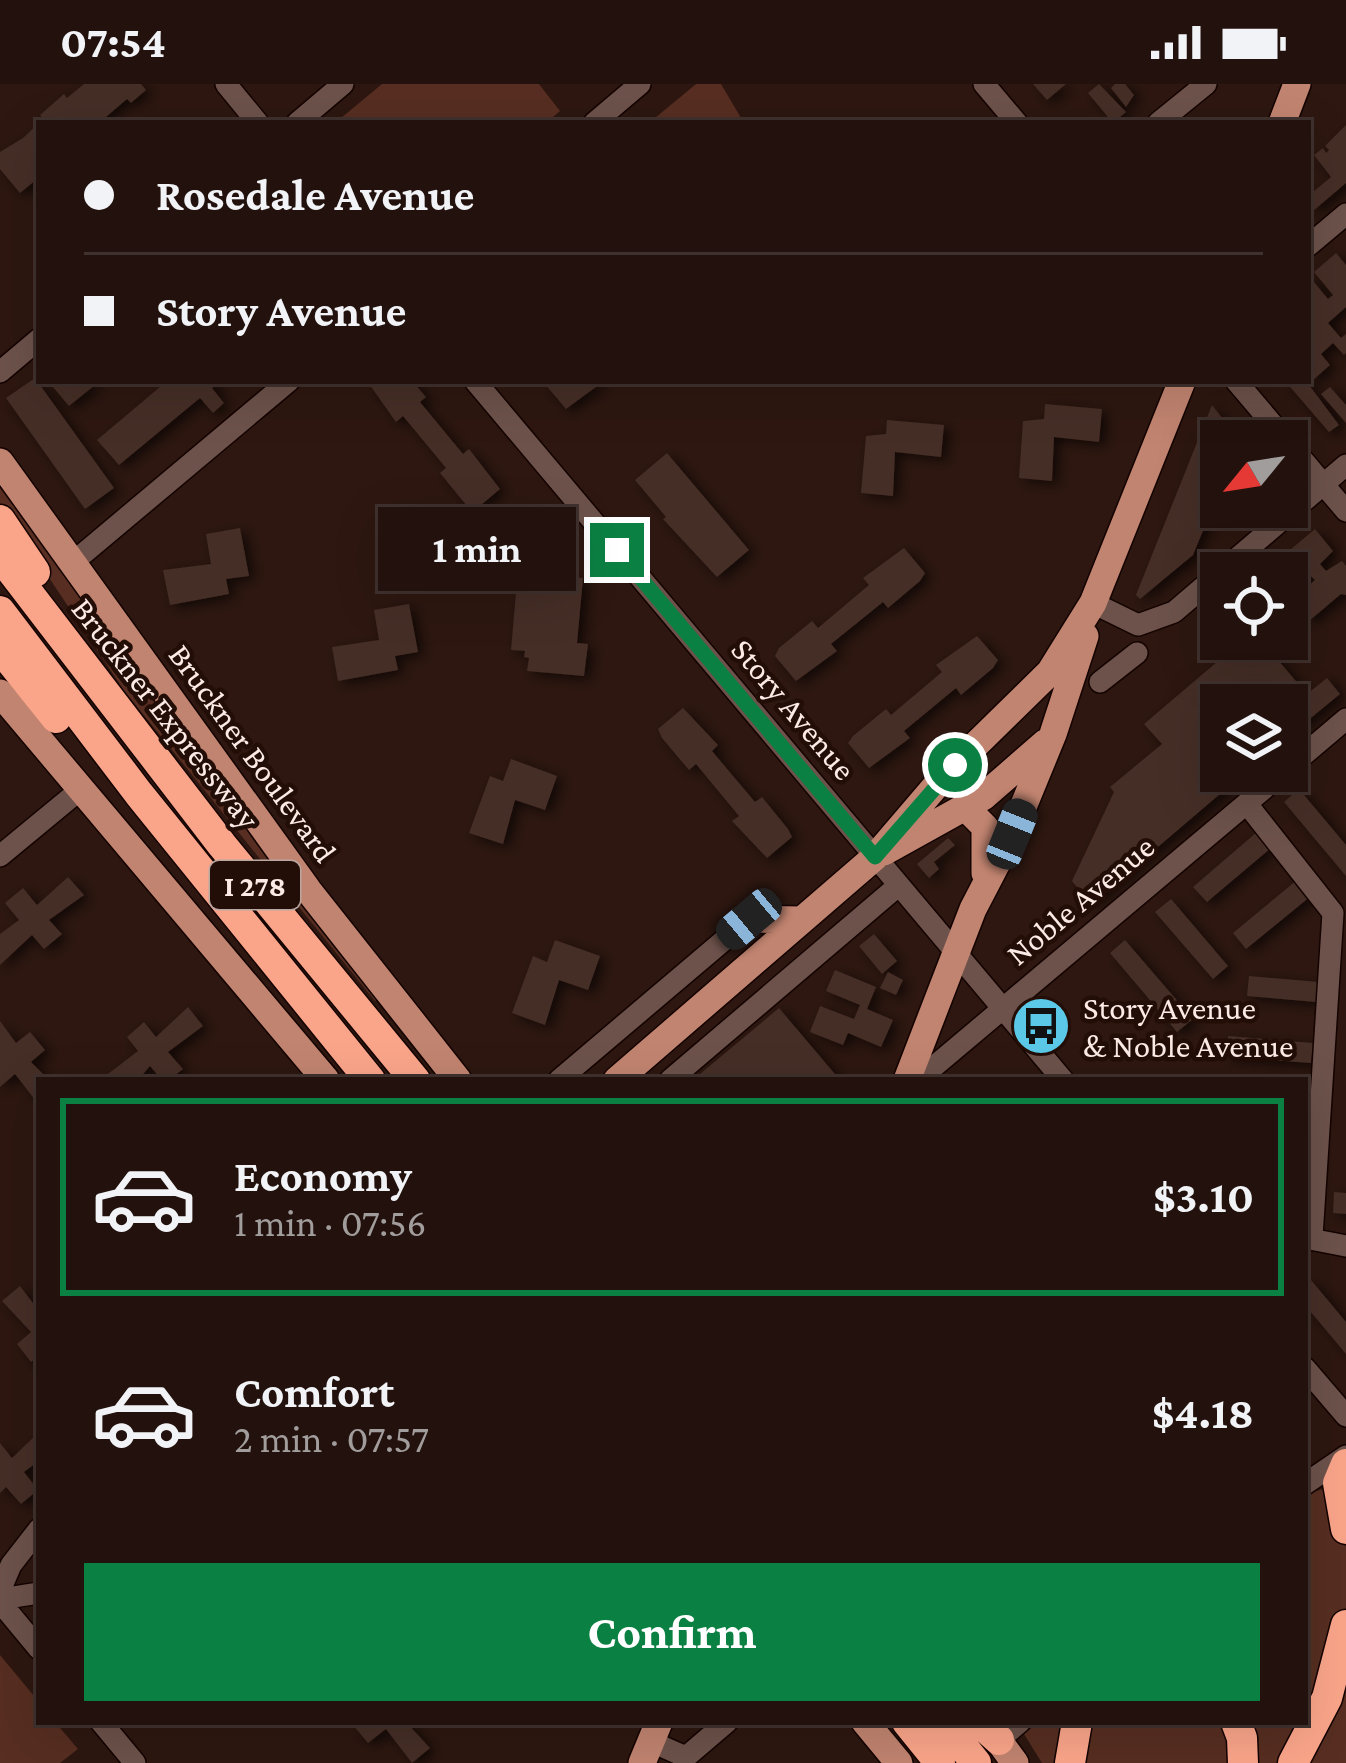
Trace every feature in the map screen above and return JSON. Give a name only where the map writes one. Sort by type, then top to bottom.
[{"type":"highway","points":[[0,520],[45,588],[99,687]]},
{"type":"highway","name":"Bruckner Expressway","points":[[0,556],[222,845],[413,1077]]},
{"type":"highway","name":"Bruckner Expressway","points":[[0,610],[139,794],[368,1077]]},
{"type":"highway","points":[[0,648],[57,720],[139,794]]},
{"type":"highway","points":[[1346,1460],[1338,1483],[1346,1529]]},
{"type":"highway","points":[[1293,1763],[1327,1698],[1346,1625]]},
{"type":"highway","points":[[909,1725],[940,1763]]},
{"type":"highway","points":[[945,1725],[976,1763]]},
{"type":"highway","points":[[1070,1763],[1076,1725]]},
{"type":"highway","points":[[1236,1725],[1244,1763]]},
{"type":"main road","points":[[1283,120],[1297,84]]},
{"type":"main road","points":[[908,1077],[982,886],[1012,834],[1053,734],[1093,603],[1182,384]]},
{"type":"main road","name":"Bruckner Boulevard","points":[[0,462],[332,922],[456,1077]]},
{"type":"main road","points":[[620,1077],[875,857],[981,739],[1050,672],[1093,603]]},
{"type":"main road","points":[[0,693],[323,1077]]},
{"type":"main road","points":[[875,857],[966,808],[1053,734]]},
{"type":"main road","points":[[966,808],[985,827],[982,886]]},
{"type":"main road","points":[[749,919],[800,920]]},
{"type":"main road","points":[[868,1725],[899,1763]]},
{"type":"street","points":[[226,84],[256,120]]},
{"type":"street","points":[[301,120],[343,84]]},
{"type":"street","points":[[598,120],[640,84]]},
{"type":"street","points":[[984,84],[1014,120]]},
{"type":"street","points":[[1161,120],[1206,84]]},
{"type":"street","points":[[1311,243],[1346,214]]},
{"type":"street","points":[[0,372],[36,342]]},
{"type":"street","points":[[71,564],[286,384]]},
{"type":"street","name":"Story Avenue","points":[[478,384],[1060,1077]]},
{"type":"street","points":[[1239,384],[1346,511]]},
{"type":"street","points":[[1093,603],[1138,625],[1174,612],[1346,465]]},
{"type":"street","points":[[1100,682],[1137,652]]},
{"type":"street","name":"Noble Avenue","points":[[1308,751],[1346,719]]},
{"type":"street","points":[[0,856],[81,789]]},
{"type":"street","name":"Noble Avenue","points":[[922,1077],[1261,792]]},
{"type":"street","points":[[1247,804],[1333,913],[1309,1237],[1346,1246]]},
{"type":"street","points":[[674,1077],[899,885]]},
{"type":"street","points":[[563,1077],[749,919]]},
{"type":"street","points":[[1308,1372],[1346,1416]]},
{"type":"street","points":[[1308,1482],[1346,1460]]},
{"type":"street","points":[[0,1598],[11,1565],[36,1533]]},
{"type":"street","points":[[0,1598],[36,1593]]},
{"type":"street","points":[[0,1598],[36,1645]]},
{"type":"street","points":[[102,1763],[128,1755],[103,1725]]},
{"type":"street","points":[[651,1742],[686,1757],[723,1725]]},
{"type":"shaded area","points":[[382,84],[539,84],[560,111],[550,120],[339,120]]},
{"type":"shaded area","points":[[696,84],[721,84],[742,120],[653,120]]},
{"type":"shaded area","points":[[0,481],[379,998],[375,1001],[125,692],[0,504]]},
{"type":"shaded area","points":[[1346,1483],[1346,1763],[1042,1763],[1024,1734],[1034,1725],[1308,1725],[1308,1496]]},
{"type":"shaded area","points":[[0,1655],[36,1698],[36,1725],[58,1725],[78,1749],[60,1763],[0,1763]]},
{"type":"building","points":[[84,84],[141,84],[146,90],[102,120],[42,120],[40,115],[64,94],[67,98]]},
{"type":"building","points":[[1033,84],[1066,84],[1047,100]]},
{"type":"building","points":[[1099,84],[1126,112],[1110,120],[1088,93]]},
{"type":"building","points":[[1125,84],[1134,95],[1126,107],[1111,88]]},
{"type":"building","points":[[1346,125],[1346,183],[1313,211],[1311,194],[1331,177],[1314,155],[1323,148],[1326,153],[1325,146]]},
{"type":"building","points":[[36,126],[36,180],[20,193],[0,169],[0,152]]},
{"type":"building","points":[[1336,253],[1346,265],[1346,307],[1328,323],[1341,338],[1346,334],[1346,353],[1333,343],[1321,354],[1330,365],[1312,381],[1311,279],[1328,299],[1333,295],[1314,272]]},
{"type":"building","points":[[35,378],[114,488],[85,509],[6,398]]},
{"type":"building","points":[[51,384],[96,384],[69,406]]},
{"type":"building","points":[[163,384],[217,384],[212,388],[224,403],[213,413],[200,398],[119,465],[97,440]]},
{"type":"building","points":[[369,384],[415,384],[426,397],[420,402],[463,454],[469,449],[500,489],[474,511],[440,473],[446,468],[403,416],[396,422]]},
{"type":"building","points":[[545,384],[600,384],[566,409]]},
{"type":"building","points":[[1288,384],[1308,384],[1339,425],[1329,432]]},
{"type":"building","points":[[1330,387],[1346,405],[1346,423],[1321,394]]},
{"type":"building","points":[[1045,404],[1102,409],[1099,442],[1054,437],[1052,481],[1019,478],[1023,421],[1044,419]]},
{"type":"building","points":[[1212,405],[1224,420],[1206,420]]},
{"type":"building","points":[[887,420],[944,425],[941,457],[895,452],[893,496],[861,493],[866,436],[886,434]]},
{"type":"building","points":[[1200,435],[1200,528],[1204,528],[1193,555],[1140,599],[1136,595]]},
{"type":"building","points":[[667,453],[749,550],[717,577],[663,519],[666,517],[635,480]]},
{"type":"building","points":[[240,528],[249,576],[226,579],[229,594],[170,605],[163,570],[211,564],[206,534]]},
{"type":"building","points":[[1315,529],[1333,551],[1320,564],[1326,571],[1342,561],[1346,566],[1346,595],[1341,594],[1309,621],[1308,586],[1315,580],[1308,574],[1308,552],[1288,552]]},
{"type":"building","points":[[904,548],[925,573],[920,581],[888,608],[883,602],[831,644],[837,651],[796,681],[775,656],[779,648],[812,621],[818,628],[869,585],[863,578]]},
{"type":"building","points":[[527,573],[583,578],[577,643],[588,644],[584,676],[527,671],[525,651],[511,650],[516,593],[525,594]]},
{"type":"building","points":[[409,604],[418,652],[395,656],[398,670],[338,681],[332,647],[379,640],[374,610]]},
{"type":"building","points":[[977,636],[998,660],[993,668],[961,695],[956,688],[904,731],[910,738],[869,768],[848,743],[853,736],[886,709],[891,715],[942,672],[936,665]]},
{"type":"building","points":[[1219,660],[1278,660],[1298,684],[1200,684],[1200,792],[1222,792],[1091,904],[1072,881],[1114,792],[1110,787],[1162,744],[1144,724]]},
{"type":"building","points":[[1327,678],[1340,694],[1308,720],[1308,693]]},
{"type":"building","points":[[683,708],[718,745],[712,751],[755,802],[762,797],[788,829],[792,837],[767,858],[732,821],[739,816],[696,764],[689,770],[662,738],[658,729]]},
{"type":"building","points":[[511,759],[557,776],[545,810],[515,800],[503,844],[469,833],[490,776],[503,781]]},
{"type":"building","points":[[1302,792],[1346,845],[1346,876],[1284,802]]},
{"type":"building","points":[[1257,832],[1271,848],[1207,902],[1193,887]]},
{"type":"building","points":[[948,838],[955,845],[934,862],[939,869],[929,878],[917,864]]},
{"type":"building","points":[[68,877],[84,895],[49,920],[62,934],[44,949],[32,935],[0,965],[0,934],[19,920],[5,903],[23,888],[37,905]]},
{"type":"building","points":[[1297,880],[1311,896],[1246,949],[1233,933]]},
{"type":"building","points":[[1171,899],[1228,966],[1213,979],[1155,912]]},
{"type":"building","points":[[874,934],[897,961],[882,974],[859,946]]},
{"type":"building","points":[[555,940],[600,956],[588,990],[559,980],[545,1025],[512,1013],[533,956],[547,962]]},
{"type":"building","points":[[1125,940],[1193,1019],[1177,1032],[1110,953]]},
{"type":"building","points":[[835,970],[876,987],[867,1009],[893,1020],[881,1047],[848,1033],[843,1045],[810,1032],[820,1006],[854,1019],[860,1005],[826,991]]},
{"type":"building","points":[[888,972],[903,980],[896,995],[880,988]]},
{"type":"building","points":[[1249,976],[1318,982],[1316,1002],[1247,996]]},
{"type":"building","points":[[188,1007],[203,1026],[168,1052],[183,1069],[173,1077],[159,1077],[150,1066],[141,1077],[104,1077],[138,1051],[127,1037],[144,1022],[156,1037]]},
{"type":"building","points":[[779,1008],[837,1077],[697,1077]]},
{"type":"building","points":[[0,1021],[16,1043],[30,1032],[45,1050],[31,1062],[46,1077],[36,1077],[36,1101],[15,1074],[0,1087]]},
{"type":"building","points":[[1228,1036],[1313,1043],[1311,1063],[1227,1057]]},
{"type":"building","points":[[1334,1192],[1346,1193],[1346,1214],[1333,1213]]},
{"type":"building","points":[[1311,1280],[1346,1322],[1346,1354],[1308,1309]]},
{"type":"building","points":[[20,1286],[36,1307],[36,1358],[31,1362],[17,1344],[31,1332],[2,1301]]},
{"type":"building","points":[[36,1435],[36,1463],[24,1472],[36,1492],[21,1504],[6,1487],[0,1493],[0,1443],[12,1458]]},
{"type":"building","points":[[353,1725],[409,1725],[430,1748],[412,1763],[386,1729],[368,1743]]},
{"type":"place","name":"Story Avenue & Noble Avenue","points":[[1041,1026]]},
{"type":"route","points":[[617,550],[875,857],[955,765]]}]
